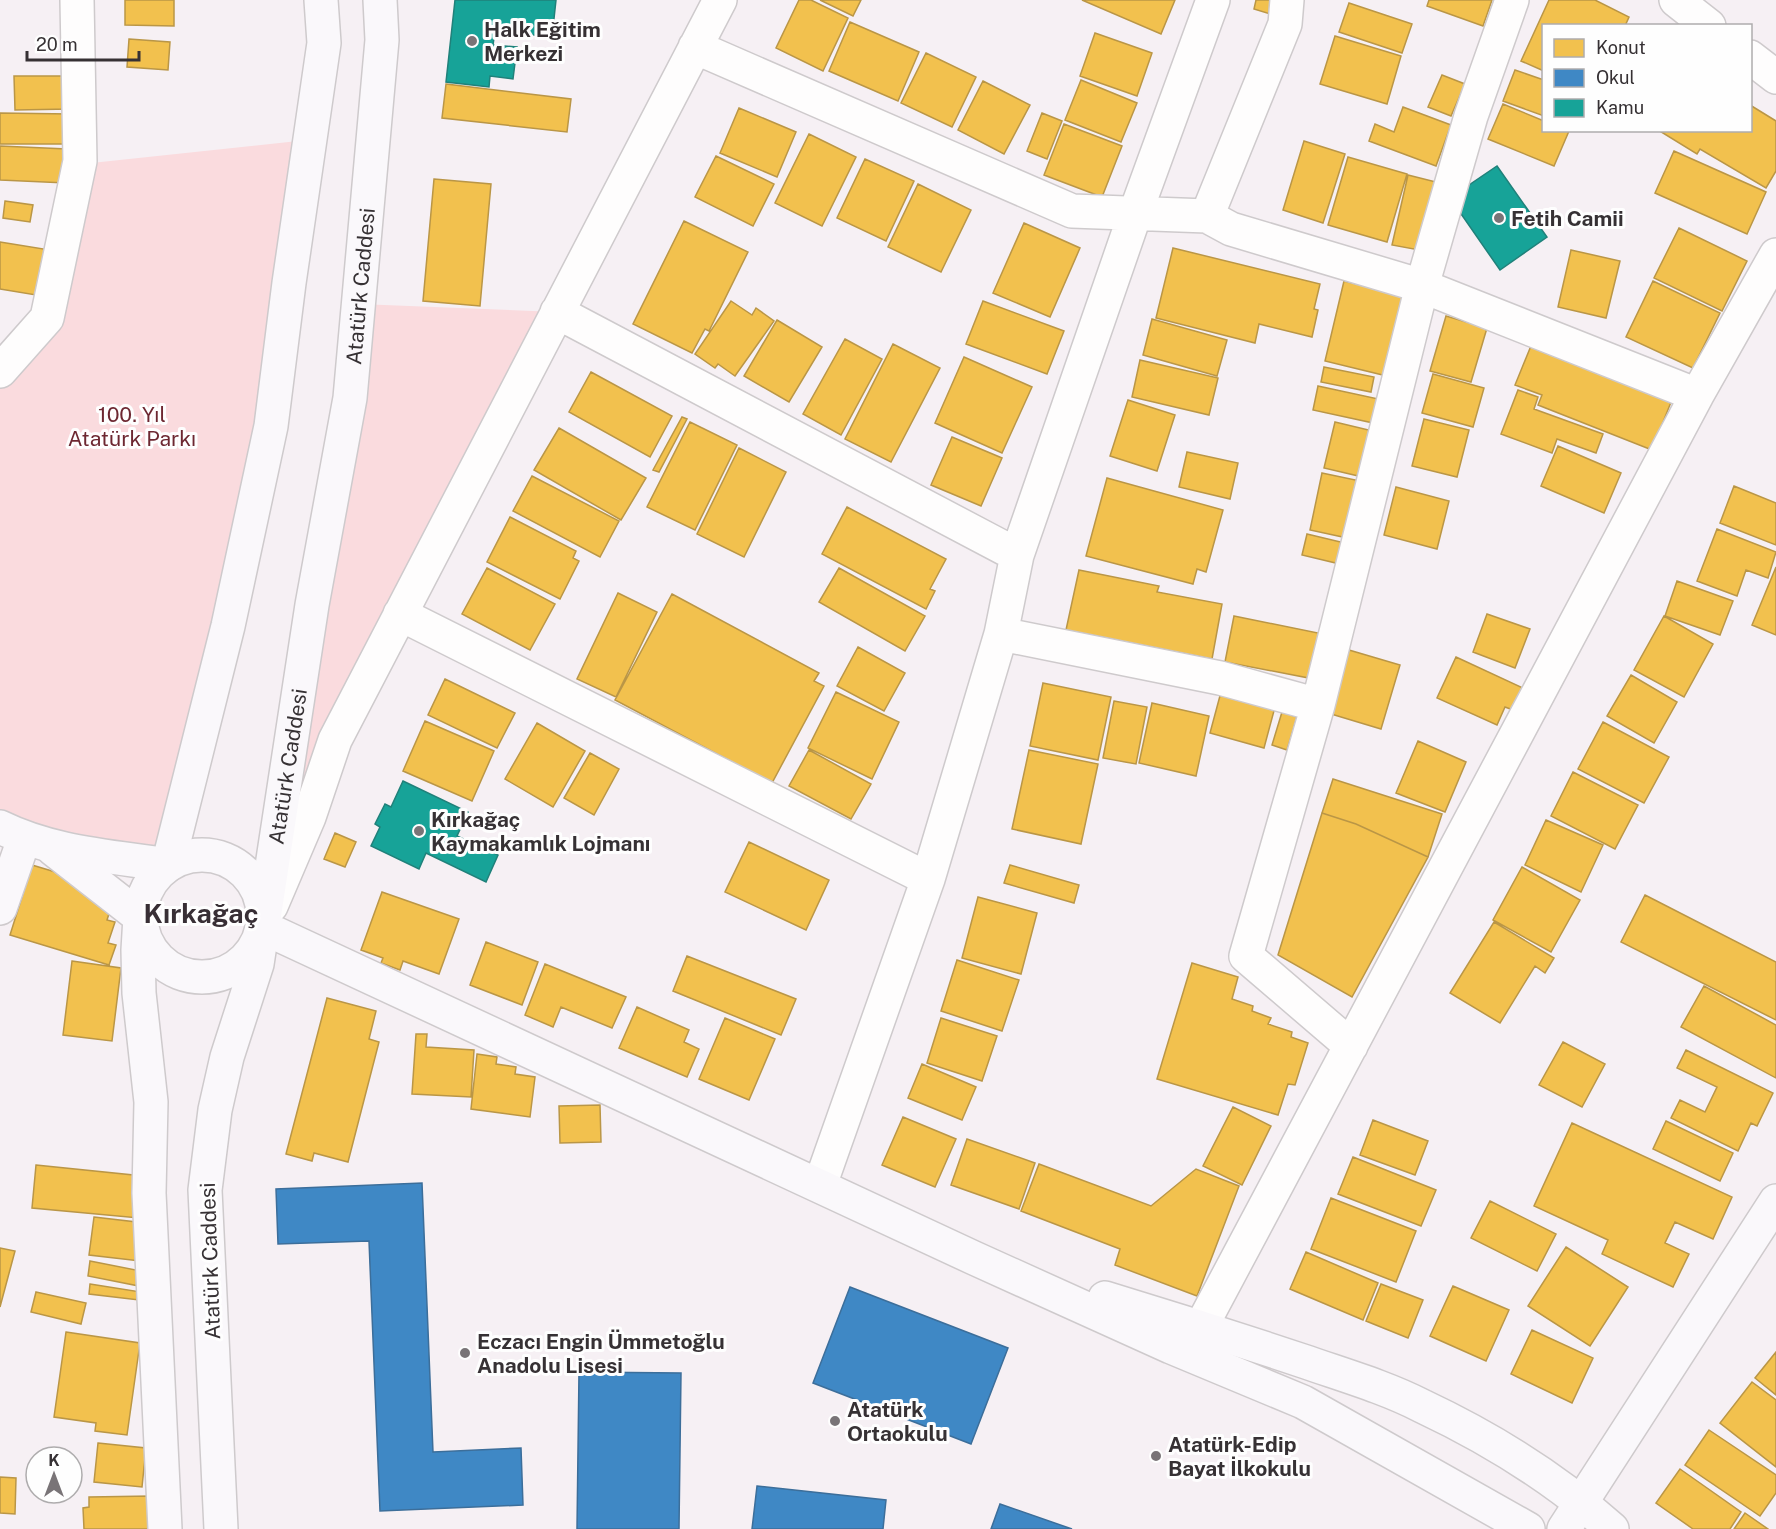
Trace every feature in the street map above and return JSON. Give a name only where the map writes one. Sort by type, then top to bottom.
[{"type":"main road","points":[[168,865],[228,626],[271,426],[324,43],[321,0]]},
{"type":"main road","name":"Atatürk Caddesi","points":[[221,1529],[205,1190],[215,1110],[227,1057],[258,964],[312,605],[350,398],[382,40],[380,0]]},
{"type":"main road","points":[[25,838],[168,865]]},
{"type":"main road","points":[[0,908],[25,838]]},
{"type":"main road","points":[[25,838],[140,916],[144,936],[154,953],[169,967],[187,975],[207,977],[226,972],[243,962],[256,946],[262,927],[263,907],[257,887],[244,871],[227,859],[207,854],[187,856],[168,865],[153,879],[143,897],[140,916],[138,993],[151,1102],[149,1193],[165,1529]]},
{"type":"main road","points":[[262,927],[974,1258],[1171,1347],[1303,1402],[1528,1529]]},
{"type":"main road","points":[[1573,1515],[1776,1201]]},
{"type":"main road","points":[[974,1258],[1201,1327],[1345,1375],[1422,1405],[1515,1456],[1573,1515],[1612,1529]]},
{"type":"street","points":[[0,371],[47,318],[80,161],[77,0]]},
{"type":"street","points":[[262,927],[309,817],[335,740],[720,0]]},
{"type":"street","points":[[820,1185],[928,879],[1001,634],[1017,555],[1135,213],[1213,0]]},
{"type":"street","points":[[1207,216],[1286,24],[1287,0]]},
{"type":"street","points":[[1351,1046],[1246,956],[1317,705],[1422,286],[1472,116],[1512,0]]},
{"type":"street","points":[[1676,0],[1706,24]]},
{"type":"street","points":[[696,47],[1072,211],[1207,216],[1231,229],[1422,286],[1697,396]]},
{"type":"street","points":[[1752,59],[1776,77]]},
{"type":"street","points":[[1201,1327],[1697,396],[1776,255]]},
{"type":"street","points":[[557,312],[1017,555]]},
{"type":"street","points":[[400,614],[928,879]]},
{"type":"street","points":[[1001,634],[1220,678],[1317,705]]},
{"type":"green space","name":"100. Yıl Atatürk Parkı","points":[[307,140],[286,283],[166,862],[0,821],[0,375],[50,319],[82,164]]},
{"type":"green space","points":[[359,304],[557,312],[262,927]]},
{"type":"building: Konut","points":[[125,0],[174,0],[174,26],[125,25]]},
{"type":"building: Konut","points":[[799,0],[811,0],[848,18],[823,71],[776,48]]},
{"type":"building: Konut","points":[[820,0],[861,0],[853,16]]},
{"type":"building: Konut","points":[[1082,0],[1175,0],[1161,34]]},
{"type":"building: Konut","points":[[1256,0],[1282,0],[1277,16],[1254,9]]},
{"type":"building: Konut","points":[[1429,0],[1492,0],[1483,26],[1427,6]]},
{"type":"building: Konut","points":[[1549,0],[1595,0],[1629,17],[1626,24],[1542,24],[1542,70],[1521,61]]},
{"type":"building: Konut","points":[[1349,3],[1412,24],[1402,53],[1339,32]]},
{"type":"building: Konut","points":[[850,22],[919,52],[898,101],[829,71]]},
{"type":"building: Konut","points":[[1095,33],[1152,53],[1137,96],[1080,76]]},
{"type":"building: Konut","points":[[1335,36],[1401,56],[1387,104],[1320,84]]},
{"type":"building: Konut","points":[[129,39],[170,42],[168,70],[127,67]]},
{"type":"building: Konut","points":[[926,53],[976,77],[952,127],[901,103]]},
{"type":"building: Konut","points":[[1515,70],[1542,79],[1542,115],[1503,101]]},
{"type":"building: Konut","points":[[1442,75],[1465,84],[1451,116],[1428,107]]},
{"type":"building: Konut","points":[[14,76],[70,76],[70,109],[15,110]]},
{"type":"building: Konut","points":[[1081,80],[1137,103],[1121,142],[1065,120]]},
{"type":"building: Konut","points":[[983,81],[1030,105],[1004,154],[958,130]]},
{"type":"building: Konut","points":[[446,84],[571,99],[567,132],[442,118]]},
{"type":"building: Konut","points":[[1503,104],[1542,120],[1542,132],[1569,132],[1554,166],[1488,139]]},
{"type":"building: Konut","points":[[1752,106],[1776,121],[1776,171],[1766,188],[1700,149],[1697,154],[1661,132],[1752,132]]},
{"type":"building: Konut","points":[[1403,107],[1451,125],[1436,166],[1369,141],[1375,124],[1394,132]]},
{"type":"building: Konut","points":[[739,108],[796,132],[777,177],[720,153]]},
{"type":"building: Konut","points":[[0,113],[70,114],[69,144],[0,144]]},
{"type":"building: Konut","points":[[1042,113],[1062,121],[1047,159],[1027,151]]},
{"type":"building: Konut","points":[[1064,124],[1122,146],[1102,197],[1044,175]]},
{"type":"building: Konut","points":[[809,134],[856,157],[822,226],[775,203]]},
{"type":"building: Konut","points":[[1304,141],[1345,154],[1323,223],[1283,210]]},
{"type":"building: Konut","points":[[0,146],[67,149],[66,183],[0,180]]},
{"type":"building: Konut","points":[[1674,151],[1766,192],[1747,234],[1655,193]]},
{"type":"building: Konut","points":[[716,156],[774,184],[753,226],[695,197]]},
{"type":"building: Konut","points":[[1348,157],[1407,174],[1387,242],[1328,225]]},
{"type":"building: Konut","points":[[865,159],[914,181],[886,241],[837,218]]},
{"type":"building: Konut","points":[[1408,175],[1436,182],[1419,250],[1392,245]]},
{"type":"building: Konut","points":[[434,179],[491,184],[480,306],[423,301]]},
{"type":"building: Konut","points":[[918,184],[971,210],[941,272],[888,247]]},
{"type":"building: Konut","points":[[5,201],[33,205],[30,222],[3,218]]},
{"type":"building: Konut","points":[[684,221],[748,252],[709,331],[705,329],[692,353],[633,324]]},
{"type":"building: Konut","points":[[1024,223],[1080,248],[1050,317],[993,293]]},
{"type":"building: Konut","points":[[1679,228],[1747,261],[1722,311],[1654,278]]},
{"type":"building: Konut","points":[[0,242],[50,250],[42,296],[0,289]]},
{"type":"building: Konut","points":[[1173,248],[1320,284],[1314,309],[1318,310],[1312,337],[1259,324],[1255,343],[1156,318]]},
{"type":"building: Konut","points":[[1571,250],[1620,261],[1606,318],[1558,307]]},
{"type":"building: Konut","points":[[1344,281],[1410,297],[1391,377],[1325,361]]},
{"type":"building: Konut","points":[[1653,281],[1720,313],[1693,368],[1626,337]]},
{"type":"building: Konut","points":[[731,301],[752,315],[756,308],[774,321],[735,376],[718,364],[715,368],[695,354]]},
{"type":"building: Konut","points":[[983,301],[1064,331],[1047,374],[966,344]]},
{"type":"building: Konut","points":[[1446,316],[1487,328],[1471,382],[1430,371]]},
{"type":"building: Konut","points":[[1152,319],[1227,340],[1217,376],[1143,355]]},
{"type":"building: Konut","points":[[777,320],[822,347],[789,402],[744,376]]},
{"type":"building: Konut","points":[[1535,336],[1675,392],[1652,450],[1538,405],[1542,395],[1515,385]]},
{"type":"building: Konut","points":[[845,339],[882,359],[841,435],[803,414]]},
{"type":"building: Konut","points":[[893,344],[940,368],[891,462],[845,439]]},
{"type":"building: Konut","points":[[964,357],[1032,387],[1002,453],[935,423]]},
{"type":"building: Konut","points":[[1140,360],[1218,378],[1209,415],[1132,397]]},
{"type":"building: Konut","points":[[1324,367],[1374,377],[1371,392],[1321,382]]},
{"type":"building: Konut","points":[[591,372],[672,416],[650,457],[569,412]]},
{"type":"building: Konut","points":[[1433,374],[1484,388],[1473,427],[1422,413]]},
{"type":"building: Konut","points":[[1318,386],[1383,400],[1378,424],[1313,410]]},
{"type":"building: Konut","points":[[1518,390],[1538,397],[1534,409],[1603,434],[1596,453],[1557,439],[1552,453],[1501,434]]},
{"type":"building: Konut","points":[[1128,400],[1175,415],[1157,471],[1110,456]]},
{"type":"building: Konut","points":[[682,417],[687,419],[659,472],[653,470]]},
{"type":"building: Konut","points":[[1424,419],[1469,430],[1457,477],[1412,466]]},
{"type":"building: Konut","points":[[690,422],[737,445],[695,530],[647,507]]},
{"type":"building: Konut","points":[[1335,422],[1377,432],[1367,478],[1324,468]]},
{"type":"building: Konut","points":[[559,428],[646,478],[621,520],[534,470]]},
{"type":"building: Konut","points":[[952,437],[1002,458],[981,506],[931,485]]},
{"type":"building: Konut","points":[[1558,446],[1621,473],[1604,513],[1541,486]]},
{"type":"building: Konut","points":[[739,448],[786,472],[744,557],[697,534]]},
{"type":"building: Konut","points":[[1187,452],[1238,463],[1230,499],[1179,487]]},
{"type":"building: Konut","points":[[1322,473],[1365,482],[1352,539],[1310,530]]},
{"type":"building: Konut","points":[[532,476],[619,521],[600,557],[513,511]]},
{"type":"building: Konut","points":[[1107,478],[1223,510],[1206,572],[1197,569],[1193,584],[1086,556]]},
{"type":"building: Konut","points":[[1734,486],[1776,503],[1776,545],[1720,523]]},
{"type":"building: Konut","points":[[1396,487],[1449,501],[1437,549],[1384,535]]},
{"type":"building: Konut","points":[[847,507],[946,559],[930,589],[935,591],[926,609],[822,554]]},
{"type":"building: Konut","points":[[510,517],[576,551],[573,558],[579,561],[560,599],[487,562]]},
{"type":"building: Konut","points":[[1717,529],[1776,552],[1768,578],[1746,570],[1737,596],[1697,581]]},
{"type":"building: Konut","points":[[1307,534],[1349,544],[1344,565],[1302,555]]},
{"type":"building: Konut","points":[[1776,567],[1776,635],[1752,625]]},
{"type":"building: Konut","points":[[487,568],[555,604],[530,650],[462,614]]},
{"type":"building: Konut","points":[[839,568],[925,616],[905,651],[819,602]]},
{"type":"building: Konut","points":[[1079,570],[1159,586],[1157,592],[1222,604],[1212,659],[1066,630]]},
{"type":"building: Konut","points":[[1677,581],[1733,601],[1720,635],[1665,616]]},
{"type":"building: Konut","points":[[618,593],[657,612],[616,697],[577,679]]},
{"type":"building: Konut","points":[[672,594],[819,673],[814,681],[824,686],[772,783],[615,700]]},
{"type":"building: Konut","points":[[1487,614],[1530,629],[1515,668],[1473,652]]},
{"type":"building: Konut","points":[[1234,616],[1323,634],[1314,679],[1225,662]]},
{"type":"building: Konut","points":[[1664,616],[1713,644],[1684,697],[1634,670]]},
{"type":"building: Konut","points":[[858,647],[905,673],[884,711],[837,686]]},
{"type":"building: Konut","points":[[1349,650],[1400,665],[1381,729],[1331,714]]},
{"type":"building: Konut","points":[[1456,657],[1523,688],[1513,710],[1505,707],[1497,725],[1437,698]]},
{"type":"building: Konut","points":[[1631,675],[1677,702],[1654,743],[1607,716]]},
{"type":"building: Konut","points":[[445,679],[515,713],[497,748],[428,715]]},
{"type":"building: Konut","points":[[1043,683],[1111,697],[1098,760],[1030,746]]},
{"type":"building: Konut","points":[[836,692],[899,722],[872,779],[808,748]]},
{"type":"building: Konut","points":[[1221,692],[1275,707],[1264,748],[1210,733]]},
{"type":"building: Konut","points":[[1114,701],[1147,707],[1136,764],[1103,758]]},
{"type":"building: Konut","points":[[1152,703],[1209,716],[1196,776],[1139,763]]},
{"type":"building: Konut","points":[[1282,712],[1297,717],[1287,750],[1272,745]]},
{"type":"building: Konut","points":[[425,721],[494,751],[472,801],[403,771]]},
{"type":"building: Konut","points":[[1603,722],[1669,757],[1644,803],[1578,769]]},
{"type":"building: Konut","points":[[537,723],[585,751],[553,807],[505,779]]},
{"type":"building: Konut","points":[[1418,741],[1466,762],[1445,812],[1396,793]]},
{"type":"building: Konut","points":[[809,750],[871,784],[851,819],[789,786]]},
{"type":"building: Konut","points":[[1029,750],[1098,764],[1081,844],[1012,829]]},
{"type":"building: Konut","points":[[590,753],[619,769],[594,815],[564,798]]},
{"type":"building: Konut","points":[[1573,772],[1638,805],[1615,849],[1551,816]]},
{"type":"building: Konut","points":[[1333,779],[1442,814],[1428,857],[1356,824],[1322,813]]},
{"type":"building: Konut","points":[[1322,813],[1356,824],[1428,857],[1352,997],[1278,955]]},
{"type":"building: Konut","points":[[1546,820],[1603,845],[1581,892],[1525,865]]},
{"type":"building: Konut","points":[[335,833],[356,842],[345,867],[324,859]]},
{"type":"building: Konut","points":[[749,842],[829,880],[806,930],[725,892]]},
{"type":"building: Konut","points":[[32,865],[82,880],[114,898],[107,920],[115,922],[108,943],[116,945],[109,965],[10,935]]},
{"type":"building: Konut","points":[[1010,865],[1079,885],[1074,903],[1004,883]]},
{"type":"building: Konut","points":[[1522,867],[1580,900],[1551,952],[1493,920]]},
{"type":"building: Konut","points":[[382,892],[459,919],[439,974],[403,961],[400,970],[381,963],[383,958],[361,950]]},
{"type":"building: Konut","points":[[1645,895],[1776,962],[1776,1020],[1621,942]]},
{"type":"building: Konut","points":[[978,897],[1037,913],[1021,974],[962,958]]},
{"type":"building: Konut","points":[[1494,922],[1554,958],[1545,973],[1535,966],[1500,1023],[1450,993]]},
{"type":"building: Konut","points":[[486,942],[538,962],[522,1005],[470,985]]},
{"type":"building: Konut","points":[[687,956],[796,999],[781,1035],[673,991]]},
{"type":"building: Konut","points":[[957,960],[1019,980],[1002,1031],[941,1011]]},
{"type":"building: Konut","points":[[72,961],[121,968],[112,1041],[63,1035]]},
{"type":"building: Konut","points":[[1192,963],[1238,977],[1232,999],[1253,1006],[1252,1011],[1271,1018],[1268,1024],[1292,1032],[1291,1037],[1308,1043],[1295,1085],[1288,1084],[1278,1115],[1157,1079]]},
{"type":"building: Konut","points":[[545,964],[626,997],[612,1028],[561,1007],[553,1027],[525,1015]]},
{"type":"building: Konut","points":[[1704,986],[1776,1025],[1776,1078],[1681,1027]]},
{"type":"building: Konut","points":[[327,998],[376,1011],[369,1039],[379,1042],[348,1162],[314,1153],[312,1161],[286,1154]]},
{"type":"building: Konut","points":[[637,1007],[689,1030],[684,1042],[699,1049],[687,1077],[619,1048]]},
{"type":"building: Konut","points":[[725,1018],[775,1039],[749,1100],[699,1079]]},
{"type":"building: Konut","points":[[941,1018],[997,1036],[982,1081],[927,1063]]},
{"type":"building: Konut","points":[[416,1034],[427,1034],[426,1047],[474,1050],[471,1097],[412,1094]]},
{"type":"building: Konut","points":[[1563,1042],[1605,1064],[1582,1107],[1539,1085]]},
{"type":"building: Konut","points":[[1686,1050],[1773,1093],[1757,1126],[1751,1123],[1738,1151],[1671,1118],[1680,1100],[1705,1112],[1717,1087],[1677,1068]]},
{"type":"building: Konut","points":[[477,1054],[497,1057],[496,1064],[516,1067],[515,1074],[535,1077],[530,1117],[471,1109]]},
{"type":"building: Konut","points":[[922,1064],[976,1087],[962,1120],[908,1098]]},
{"type":"building: Konut","points":[[600,1105],[601,1142],[560,1143],[559,1106]]},
{"type":"building: Konut","points":[[1233,1107],[1271,1126],[1242,1185],[1203,1166]]},
{"type":"building: Konut","points":[[903,1117],[956,1139],[935,1187],[882,1165]]},
{"type":"building: Konut","points":[[1373,1120],[1428,1141],[1415,1175],[1360,1155]]},
{"type":"building: Konut","points":[[1666,1121],[1733,1153],[1720,1181],[1653,1149]]},
{"type":"building: Konut","points":[[1572,1123],[1732,1197],[1713,1239],[1675,1222],[1665,1243],[1689,1254],[1673,1287],[1602,1254],[1608,1240],[1534,1206]]},
{"type":"building: Konut","points":[[967,1139],[1035,1163],[1019,1209],[951,1185]]},
{"type":"building: Konut","points":[[1353,1157],[1436,1190],[1421,1226],[1338,1194]]},
{"type":"building: Konut","points":[[1039,1164],[1151,1206],[1196,1169],[1239,1186],[1197,1296],[1115,1265],[1120,1249],[1021,1211]]},
{"type":"building: Konut","points":[[36,1165],[143,1176],[139,1218],[32,1208]]},
{"type":"building: Konut","points":[[1331,1198],[1416,1231],[1396,1282],[1311,1249]]},
{"type":"building: Konut","points":[[1490,1201],[1556,1234],[1537,1271],[1471,1238]]},
{"type":"building: Konut","points":[[94,1217],[145,1223],[140,1261],[89,1255]]},
{"type":"building: Konut","points":[[1566,1247],[1628,1287],[1590,1346],[1528,1306]]},
{"type":"building: Konut","points":[[0,1248],[15,1251],[0,1307]]},
{"type":"building: Konut","points":[[1306,1252],[1378,1283],[1363,1320],[1290,1289]]},
{"type":"building: Konut","points":[[90,1261],[141,1271],[139,1286],[88,1276]]},
{"type":"building: Konut","points":[[90,1284],[141,1292],[139,1300],[89,1294]]},
{"type":"building: Konut","points":[[1381,1284],[1423,1300],[1408,1338],[1366,1321]]},
{"type":"building: Konut","points":[[1453,1286],[1509,1310],[1486,1361],[1430,1336]]},
{"type":"building: Konut","points":[[36,1292],[86,1303],[81,1324],[31,1312]]},
{"type":"building: Konut","points":[[1532,1330],[1593,1358],[1572,1403],[1511,1374]]},
{"type":"building: Konut","points":[[66,1332],[140,1343],[127,1435],[95,1431],[96,1423],[54,1417]]},
{"type":"building: Konut","points":[[1776,1352],[1776,1395],[1755,1378]]},
{"type":"building: Konut","points":[[1752,1382],[1776,1400],[1776,1467],[1720,1423]]},
{"type":"building: Konut","points":[[1709,1430],[1776,1475],[1776,1493],[1760,1516],[1685,1465]]},
{"type":"building: Konut","points":[[98,1443],[146,1448],[142,1487],[94,1482]]},
{"type":"building: Konut","points":[[1680,1469],[1741,1512],[1730,1529],[1693,1529],[1656,1503]]},
{"type":"building: Konut","points":[[0,1477],[16,1478],[15,1514],[0,1513]]},
{"type":"building: Konut","points":[[151,1496],[151,1529],[84,1529],[83,1508],[89,1507],[89,1497]]},
{"type":"building: Konut","points":[[1745,1513],[1768,1529],[1734,1529]]},
{"type":"building: Okul","points":[[422,1183],[433,1452],[521,1448],[523,1505],[380,1511],[369,1241],[278,1244],[276,1189]]},
{"type":"building: Okul","points":[[850,1287],[1008,1348],[971,1444],[813,1383]]},
{"type":"building: Okul","points":[[579,1372],[681,1373],[679,1529],[577,1529]]},
{"type":"building: Okul","points":[[757,1486],[886,1500],[883,1529],[752,1529]]},
{"type":"building: Okul","points":[[1000,1504],[1072,1529],[991,1529]]},
{"type":"building: Kamu","name":"Halk Eğitim Merkezi","points":[[455,0],[556,0],[552,37],[495,31],[493,45],[517,47],[513,79],[490,76],[489,87],[446,82]]},
{"type":"building: Kamu","name":"Fetih Camii","points":[[1497,166],[1547,237],[1500,270],[1450,198]]},
{"type":"building: Kamu","name":"Kırkağaç Kaymakamlık Lojmanı","points":[[403,781],[468,812],[457,836],[498,855],[486,882],[426,853],[419,869],[371,846],[380,827],[375,824],[385,804],[391,807]]},
{"type":"place","name":"Halk Eğitim Merkezi","points":[[472,41]]},
{"type":"place","name":"Fetih Camii","points":[[1499,218]]},
{"type":"place","name":"Kırkağaç Kaymakamlık Lojmanı","points":[[419,831]]},
{"type":"place","name":"Eczacı Engin Ümmetoğlu Anadolu Lisesi","points":[[465,1353]]},
{"type":"place","name":"Atatürk Ortaokulu","points":[[835,1421]]},
{"type":"place","name":"Atatürk-Edip Bayat İlkokulu","points":[[1156,1456]]},
{"type":"district","name":"Kırkağaç","points":[[201,913]]}]
